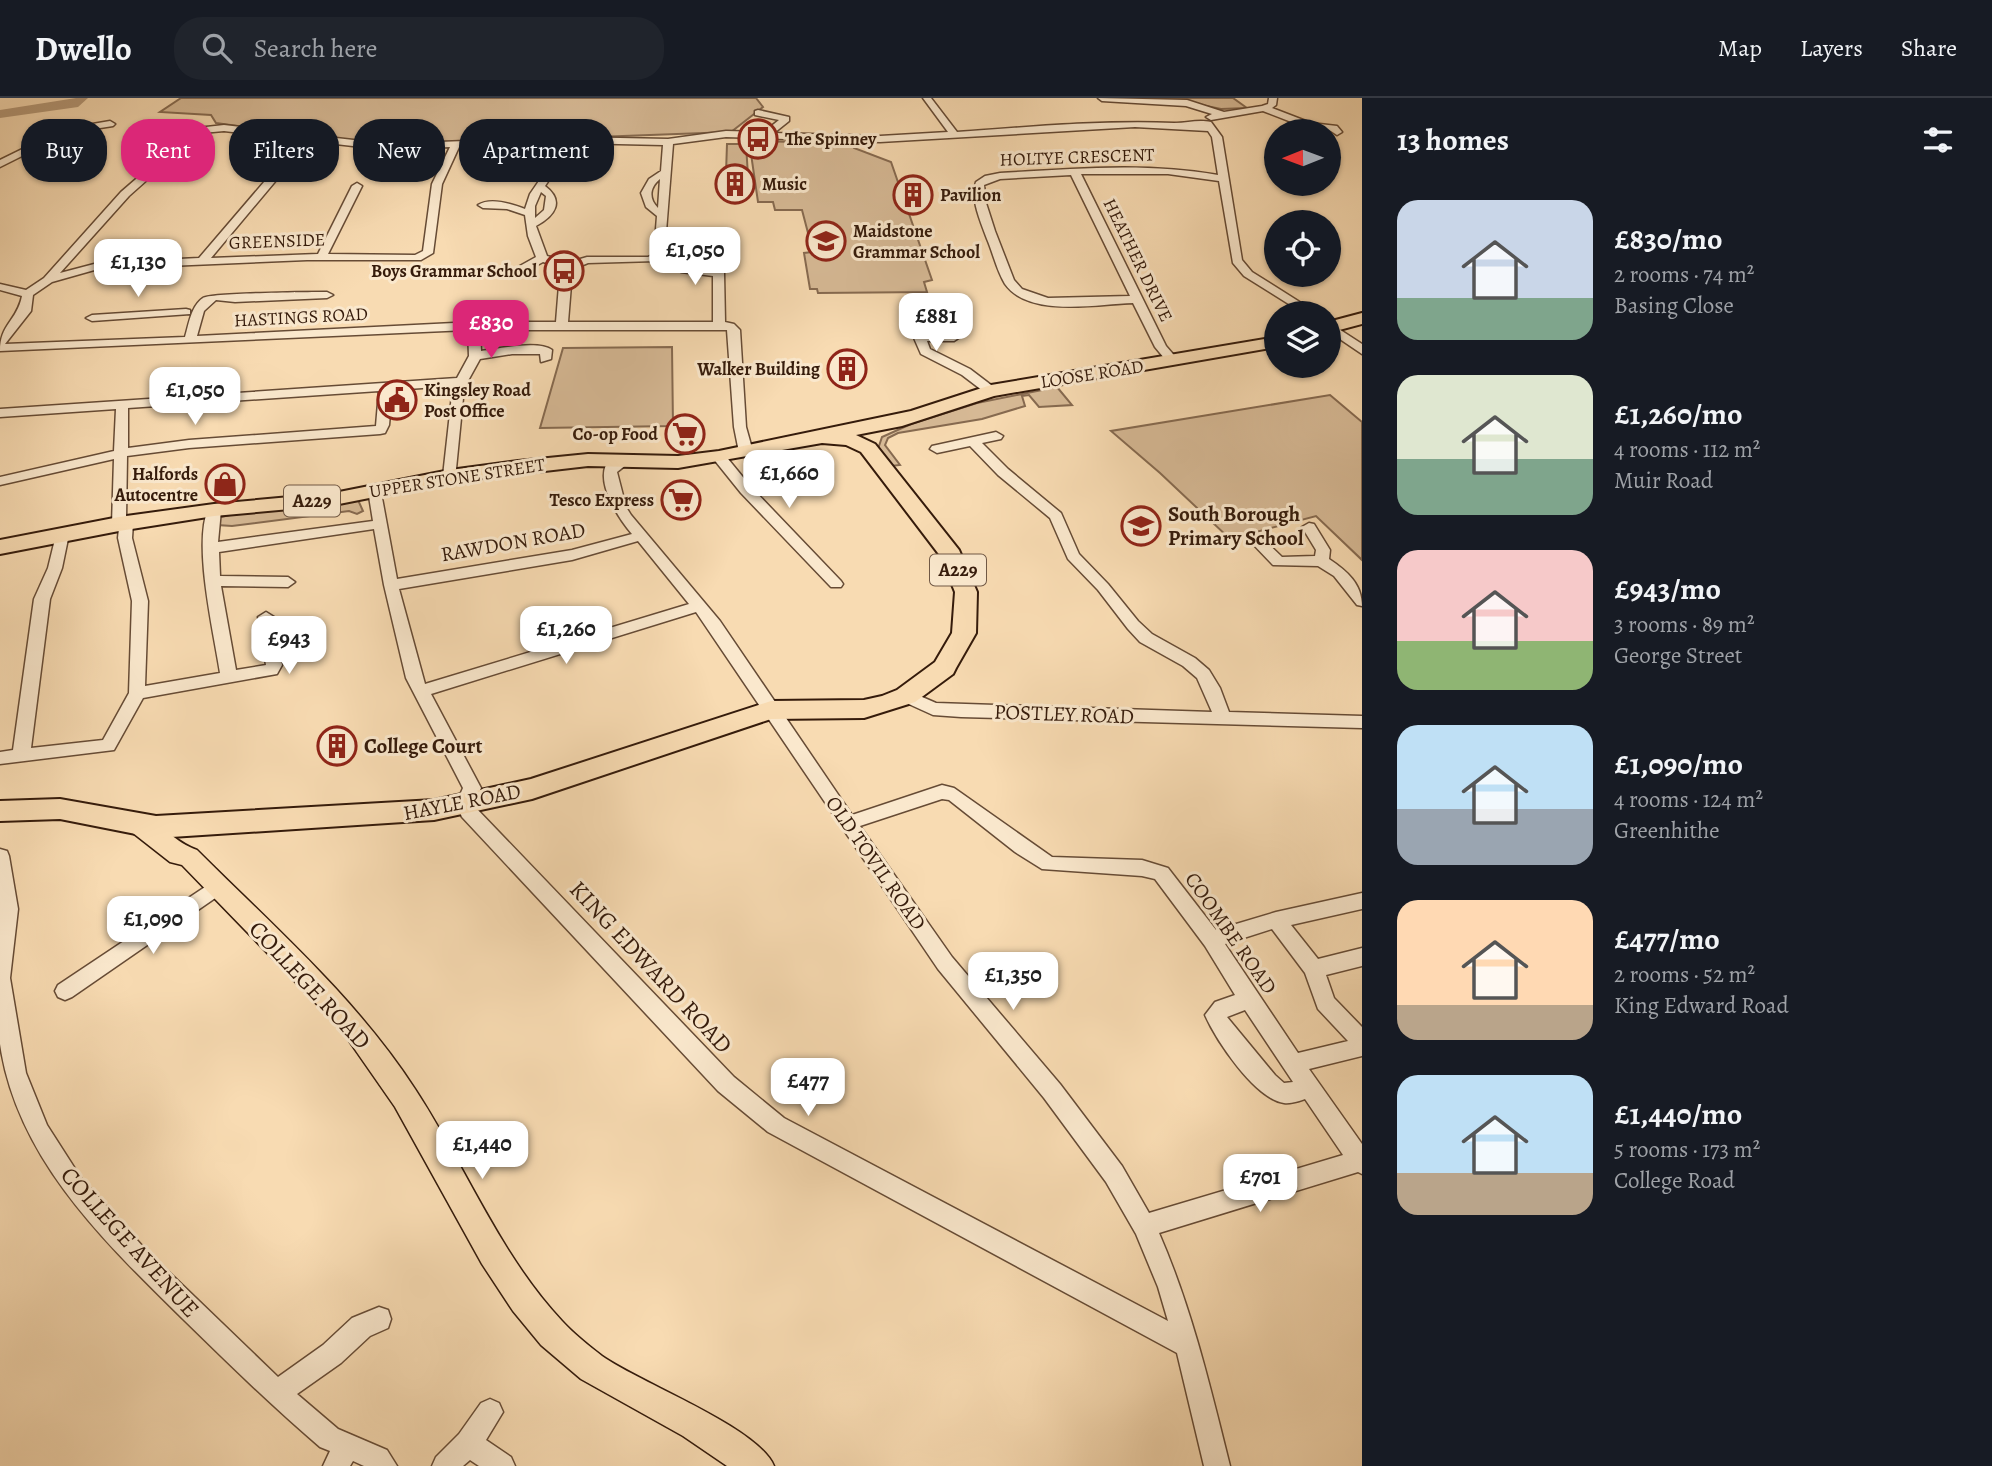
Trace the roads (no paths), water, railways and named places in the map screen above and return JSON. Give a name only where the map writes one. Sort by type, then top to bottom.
[{"type":"highway","points":[[1341,324],[1362,318]]},
{"type":"highway","name":"LOOSE ROAD","points":[[625,461],[678,462],[719,457],[744,443],[774,447],[910,416],[991,391],[1264,344]]},
{"type":"highway","name":"LOOSE ROAD","points":[[868,448],[874,433],[910,416]]},
{"type":"highway","name":"A229","points":[[771,710],[873,708],[906,696],[944,668],[964,634],[966,592],[951,555],[868,448],[850,439],[821,438]]},
{"type":"highway","name":"UPPER STONE STREET","points":[[0,547],[62,534],[214,510],[334,499],[450,476],[574,461],[625,461]]},
{"type":"highway","name":"HAYLE ROAD","points":[[141,826],[386,815],[435,810],[532,789],[685,736],[771,710]]},
{"type":"highway","name":"COLLEGE ROAD","points":[[0,811],[61,809],[114,817],[141,826]]},
{"type":"main road","points":[[190,858],[190,844],[195,834],[213,824]]},
{"type":"main road","name":"COLLEGE ROAD","points":[[141,826],[178,855],[190,858],[349,1020],[405,1098],[493,1253],[524,1300],[552,1334],[592,1368],[695,1424],[757,1466]]},
{"type":"street","points":[[927,98],[955,136]]},
{"type":"street","points":[[1102,98],[1187,103],[1221,114],[1264,108],[1273,103],[1273,98]]},
{"type":"street","points":[[1264,108],[1292,119]]},
{"type":"street","points":[[758,113],[786,119],[769,131],[769,136]]},
{"type":"street","points":[[1210,129],[1221,114]]},
{"type":"street","points":[[0,164],[66,131],[110,124]]},
{"type":"street","points":[[614,141],[668,142],[700,135],[845,138],[955,136],[1135,124],[1210,129]]},
{"type":"street","points":[[0,344],[25,311],[28,294],[48,280],[131,188],[190,137],[207,128],[229,129]]},
{"type":"street","points":[[1210,129],[1239,265],[1255,279],[1291,301]]},
{"type":"street","points":[[827,134],[844,135],[845,138]]},
{"type":"street","points":[[339,142],[387,147],[459,144]]},
{"type":"street","points":[[657,258],[660,252],[668,142]]},
{"type":"street","name":"GREENSIDE","points":[[48,280],[98,266],[322,257],[417,258],[428,253],[437,184],[456,144]]},
{"type":"street","name":"HOLTYE CRESCENT","points":[[1138,299],[1049,302],[1027,297],[1010,286],[978,193],[979,184],[996,176],[1143,169],[1222,176]]},
{"type":"street","points":[[663,215],[654,212],[646,204],[644,196],[648,184],[667,172]]},
{"type":"street","name":"HEATHER DRIVE","points":[[1075,172],[1161,347],[1173,360]]},
{"type":"street","points":[[202,261],[269,182]]},
{"type":"street","points":[[542,258],[527,213],[531,199],[545,182]]},
{"type":"street","points":[[322,257],[357,186]]},
{"type":"street","points":[[530,225],[543,218],[551,204],[551,195],[541,187]]},
{"type":"street","points":[[508,206],[531,199]]},
{"type":"street","points":[[483,205],[508,206],[527,213]]},
{"type":"street","points":[[73,252],[78,261],[98,266]]},
{"type":"street","points":[[513,274],[542,258],[571,266],[587,260],[657,258],[685,270],[718,273],[719,326],[730,326],[734,330],[744,443]]},
{"type":"street","points":[[562,326],[565,285],[571,266]]},
{"type":"street","points":[[0,287],[28,294]]},
{"type":"street","points":[[190,339],[202,303],[210,297],[222,295],[235,299],[327,295]]},
{"type":"street","points":[[92,318],[186,312]]},
{"type":"street","points":[[104,343],[113,317]]},
{"type":"street","points":[[913,322],[925,351],[966,372],[991,391]]},
{"type":"street","points":[[450,476],[451,445],[460,382],[475,356],[476,326]]},
{"type":"street","name":"HASTINGS ROAD","points":[[0,344],[22,348],[476,326],[719,326]]},
{"type":"street","points":[[1341,335],[1362,350]]},
{"type":"street","points":[[918,337],[954,337]]},
{"type":"street","points":[[475,356],[512,350],[546,350],[545,359]]},
{"type":"street","points":[[0,412],[460,382]]},
{"type":"street","points":[[0,481],[121,453],[189,444],[380,430],[383,425],[386,386]]},
{"type":"street","points":[[0,758],[108,746],[137,693],[140,601],[123,524],[122,405]]},
{"type":"street","points":[[937,449],[996,436]]},
{"type":"street","points":[[973,441],[1003,472],[1056,516],[1073,556],[1104,587],[1133,625],[1146,638],[1189,662],[1203,674],[1212,688],[1223,719]]},
{"type":"street","points":[[719,457],[746,490],[836,584]]},
{"type":"street","name":"OLD TOVIL ROAD","points":[[625,461],[611,468],[619,507],[699,606],[945,963],[1083,1129],[1144,1226],[1170,1287],[1188,1345],[1217,1466]]},
{"type":"street","points":[[375,490],[391,585],[414,678],[472,789],[465,804]]},
{"type":"street","points":[[214,510],[213,580],[229,678]]},
{"type":"street","points":[[212,548],[380,524]]},
{"type":"street","points":[[1309,527],[1323,550],[1321,561]]},
{"type":"street","points":[[21,756],[42,599],[55,568],[62,534]]},
{"type":"street","name":"RAWDON ROAD","points":[[391,585],[572,555],[641,536]]},
{"type":"street","points":[[1256,540],[1278,562],[1321,561],[1339,573],[1362,601]]},
{"type":"street","points":[[213,580],[288,582]]},
{"type":"street","points":[[422,691],[699,606]]},
{"type":"street","points":[[137,693],[264,672],[273,668],[266,617]]},
{"type":"street","name":"POSTLEY ROAD","points":[[906,696],[933,709],[961,711],[1362,722]]},
{"type":"street","name":"COOMBE ROAD","points":[[848,823],[942,792],[954,795],[1021,847],[1049,864],[1142,868],[1161,873],[1212,940],[1249,1000],[1362,1161]]},
{"type":"street","name":"KING EDWARD ROAD","points":[[465,804],[468,812],[746,1102],[776,1125],[1188,1345]]},
{"type":"street","name":"COLLEGE AVENUE","points":[[0,856],[8,909],[0,978],[15,1073],[39,1132],[73,1186],[137,1257],[276,1393],[329,1438],[341,1456],[377,1459],[384,1466]]},
{"type":"street","points":[[65,991],[217,887]]},
{"type":"street","points":[[1212,940],[1276,919],[1362,901]]},
{"type":"street","points":[[1276,919],[1314,969],[1325,1003],[1336,1017],[1354,1032],[1359,1042],[1357,1048],[1342,1054],[1295,1063]]},
{"type":"street","points":[[1314,969],[1362,957]]},
{"type":"street","points":[[1249,1000],[1222,1008],[1215,1015],[1220,1028],[1270,1087],[1282,1093],[1310,1088]]},
{"type":"street","points":[[1144,1226],[1362,1161]]},
{"type":"street","points":[[276,1393],[332,1354],[361,1327],[379,1319]]},
{"type":"street","points":[[445,1466],[468,1443],[491,1412]]},
{"type":"street","points":[[468,1443],[502,1466]]},
{"type":"waterway","points":[[0,114],[78,103],[82,98]]},
{"type":"place","name":"The Spinney","points":[[758,139]]},
{"type":"place","name":"Music","points":[[735,184]]},
{"type":"place","name":"Pavilion","points":[[913,195]]},
{"type":"place","name":"Maidstone Grammar School","points":[[826,241]]},
{"type":"place","name":"Boys Grammar School","points":[[564,271]]},
{"type":"place","name":"Walker Building","points":[[847,369]]},
{"type":"place","name":"Kingsley Road Post Office","points":[[397,400]]},
{"type":"place","name":"Co-op Food","points":[[685,434]]},
{"type":"place","name":"Halfords Autocentre","points":[[225,484]]},
{"type":"place","name":"Tesco Express","points":[[681,500]]},
{"type":"place","name":"South Borough Primary School","points":[[1141,526]]},
{"type":"place","name":"College Court","points":[[337,746]]}]
